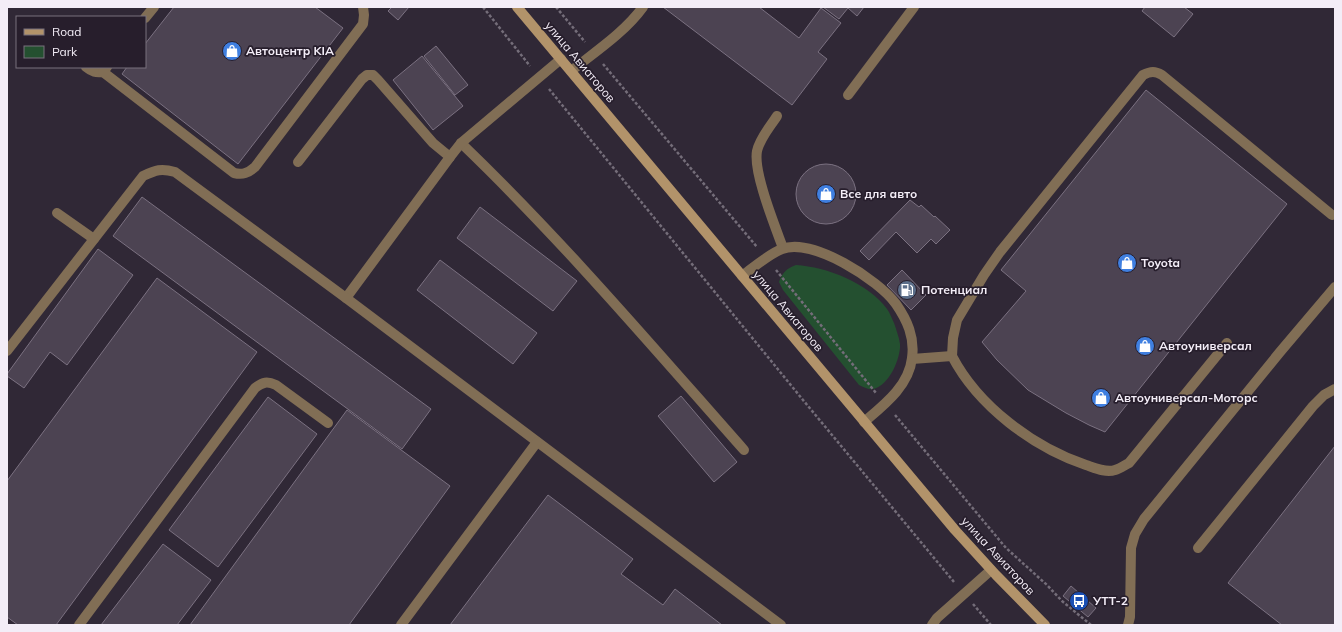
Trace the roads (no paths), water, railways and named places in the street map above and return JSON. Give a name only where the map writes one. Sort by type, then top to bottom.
[{"type":"main road","name":"улица Авиаторов","points":[[517,7],[955,530],[991,570],[1045,625]]},
{"type":"lane","points":[[146,17],[154,7]]},
{"type":"lane","points":[[87,68],[97,73],[105,69],[234,173],[242,175],[248,173],[255,167],[363,24],[363,7]]},
{"type":"lane","points":[[571,72],[632,21],[644,7]]},
{"type":"lane","points":[[848,95],[914,7]]},
{"type":"lane","points":[[346,298],[461,143],[561,59]]},
{"type":"lane","points":[[1227,343],[1129,463],[1115,471],[1101,470],[1079,463],[1028,436],[1007,421],[989,404],[960,371],[952,356],[953,338],[957,320],[984,274],[1000,252],[1143,75],[1149,72],[1156,72],[1162,75],[1332,215]]},
{"type":"lane","points":[[298,162],[362,78],[367,75],[373,75],[433,143],[450,157]]},
{"type":"lane","points":[[777,116],[762,138],[757,151],[757,166],[783,248]]},
{"type":"lane","points":[[461,143],[499,180],[593,278],[744,450]]},
{"type":"lane","points":[[7,351],[143,176],[154,171],[165,169],[175,172],[346,298],[781,625]]},
{"type":"lane","points":[[57,212],[94,239]]},
{"type":"lane","points":[[742,276],[783,248],[805,248],[822,252],[865,276],[895,303],[909,326],[913,342],[912,359],[909,371],[895,394],[864,422]]},
{"type":"lane","points":[[1128,625],[1130,616],[1131,548],[1135,534],[1144,519],[1335,287]]},
{"type":"lane","points":[[912,359],[952,356]]},
{"type":"lane","points":[[79,625],[255,388],[262,383],[268,382],[276,385],[328,423]]},
{"type":"lane","points":[[1198,548],[1313,406],[1324,395],[1335,389]]},
{"type":"lane","points":[[401,625],[537,442]]},
{"type":"lane","points":[[932,625],[937,618],[991,570]]},
{"type":"place","name":"Автоцентр KIA","points":[[232,51]]},
{"type":"place","name":"Все для авто","points":[[826,194]]},
{"type":"place","name":"Toyota","points":[[1127,263]]},
{"type":"place","name":"Потенциал","points":[[907,290]]},
{"type":"place","name":"Автоуниверсал","points":[[1145,346]]},
{"type":"place","name":"Автоуниверсал-Моторс","points":[[1101,398]]},
{"type":"place","name":"УТТ-2","points":[[1079,601]]}]
